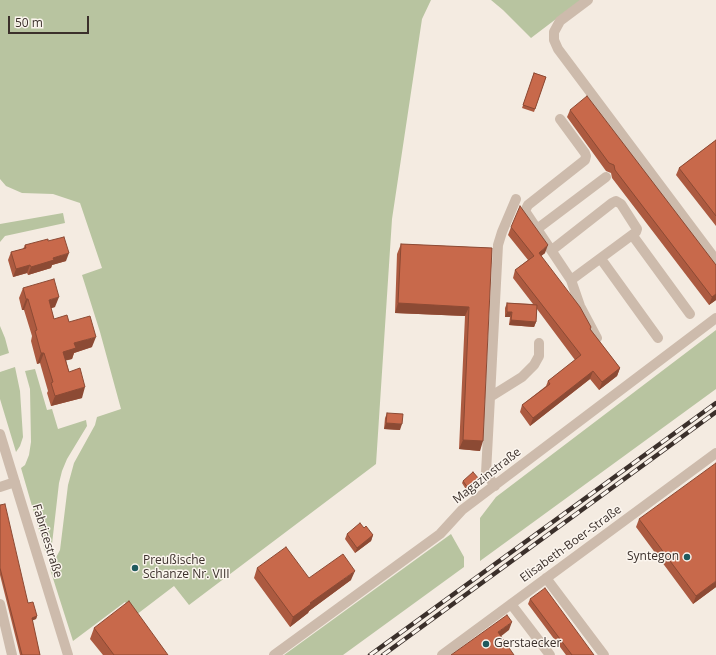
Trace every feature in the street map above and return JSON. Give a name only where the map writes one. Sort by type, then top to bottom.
[{"type":"street","points":[[588,0],[560,21],[554,32],[554,40],[558,48],[716,260]]},
{"type":"street","points":[[560,119],[586,156],[585,160],[526,208],[526,214],[552,250],[571,280],[580,306],[597,338]]},
{"type":"street","points":[[537,229],[606,177]]},
{"type":"street","points":[[495,486],[486,473],[498,245],[516,199]]},
{"type":"street","points":[[552,250],[616,201],[621,204],[637,229],[633,236],[571,280]]},
{"type":"street","points":[[633,236],[690,314]]},
{"type":"street","points":[[601,259],[658,338]]},
{"type":"street","name":"Magazinstraße","points":[[274,655],[440,534],[462,510],[716,318]]},
{"type":"street","points":[[490,397],[522,377],[534,365],[539,356],[539,343]]},
{"type":"street","name":"Fabricestraße","points":[[0,434],[68,655]]},
{"type":"street","name":"Elisabeth-Boer-Straße","points":[[442,655],[716,453]]},
{"type":"street","points":[[0,487],[15,482]]},
{"type":"street","points":[[546,578],[604,655]]},
{"type":"street","points":[[0,604],[12,655]]},
{"type":"street","points":[[511,604],[550,655]]},
{"type":"green space","points":[[0,0],[431,0],[422,19],[392,219],[376,464],[189,605],[174,586],[136,615],[125,602],[73,641],[50,569],[60,550],[68,485],[74,463],[95,425],[97,417],[121,409],[100,332],[82,275],[102,268],[80,203],[53,194],[22,193],[6,186],[0,179]]},
{"type":"green space","points":[[491,0],[581,0],[531,38]]},
{"type":"green space","points":[[63,213],[65,223],[5,236],[0,242],[0,224]]},
{"type":"green space","points":[[0,326],[9,353],[0,356]]},
{"type":"green space","points":[[716,330],[716,389],[480,561],[480,518],[496,497]]},
{"type":"green space","points":[[15,367],[20,391],[23,437],[16,452],[0,399],[0,372]]},
{"type":"green space","points":[[35,369],[47,410],[52,409],[58,429],[86,420],[87,426],[67,459],[62,471],[59,483],[52,544],[49,550],[45,551],[21,468],[25,465],[29,455],[31,442],[30,389],[25,371]]},
{"type":"green space","points":[[451,534],[464,557],[464,567],[343,655],[284,655]]},
{"type":"building","points":[[534,73],[546,77],[535,109],[523,105]]},
{"type":"building","points":[[587,96],[716,265],[716,294],[712,297],[615,170],[614,165],[609,163],[570,110]]},
{"type":"building","points":[[716,140],[716,216],[679,168]]},
{"type":"building","points":[[520,206],[548,245],[539,253],[580,307],[591,327],[590,329],[620,368],[602,382],[593,371],[533,418],[522,405],[550,384],[548,381],[581,355],[515,270],[534,256],[511,227]]},
{"type":"building","points":[[64,237],[69,253],[53,258],[54,260],[31,267],[30,265],[16,269],[11,252],[26,248],[25,245],[48,239],[48,241]]},
{"type":"building","points":[[401,244],[492,248],[483,441],[463,440],[469,307],[398,303]]},
{"type":"building","points":[[54,279],[59,297],[49,300],[54,319],[67,315],[69,322],[90,316],[96,337],[74,343],[76,348],[63,352],[69,372],[80,368],[85,387],[55,396],[51,383],[53,382],[44,353],[41,353],[35,331],[37,330],[28,299],[26,299],[23,288]]},
{"type":"building","points":[[507,303],[537,305],[536,322],[511,320],[512,312],[507,312]]},
{"type":"building","points":[[387,413],[403,414],[402,424],[386,423]]},
{"type":"building","name":"Syntegon","points":[[716,463],[716,581],[696,596],[639,519]]},
{"type":"building","points":[[473,472],[479,479],[468,488],[463,481]]},
{"type":"building","points":[[5,504],[28,603],[33,602],[37,616],[32,618],[40,655],[22,655],[0,568],[0,505]]},
{"type":"building","points":[[360,523],[364,528],[366,526],[373,535],[357,548],[347,534]]},
{"type":"building","points":[[286,547],[309,578],[343,554],[355,571],[293,617],[257,568]]},
{"type":"building","points":[[545,588],[594,655],[572,655],[530,599]]},
{"type":"building","points":[[129,601],[168,655],[114,655],[94,628]]},
{"type":"building","points":[[507,615],[512,622],[498,632],[514,655],[451,655]]},
{"type":"railway","points":[[370,655],[716,403]]},
{"type":"railway","points":[[383,655],[716,412]]},
{"type":"place","name":"Syntegon","points":[[687,557]]},
{"type":"place","name":"Preußische Schanze Nr. VIII","points":[[135,568]]},
{"type":"place","name":"Gerstaecker","points":[[486,644]]}]
